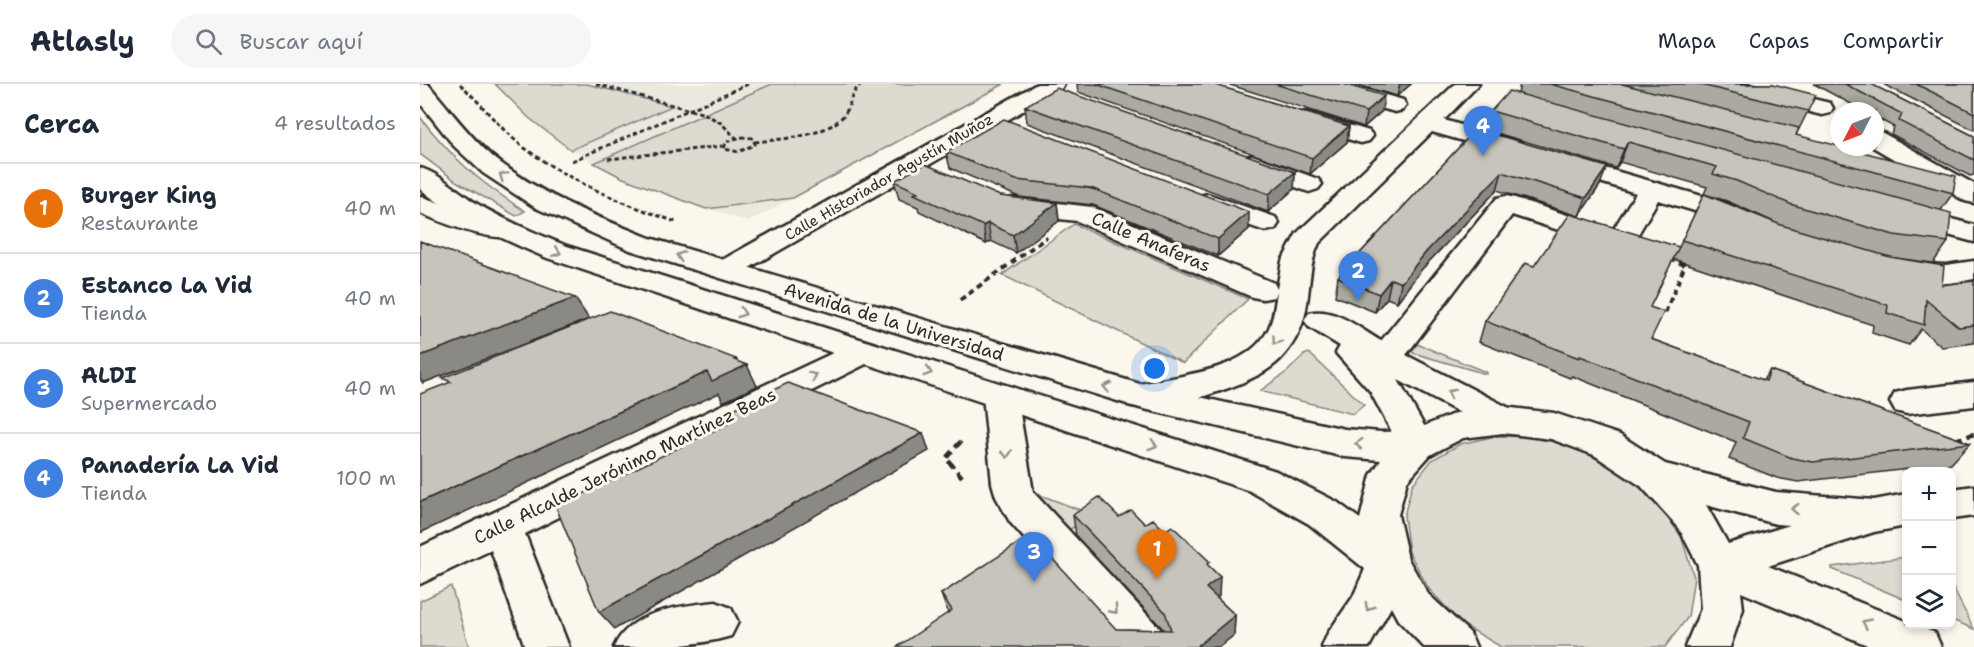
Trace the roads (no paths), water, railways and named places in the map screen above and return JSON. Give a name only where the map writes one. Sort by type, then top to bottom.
[{"type":"street","points":[[1322,84],[1395,105]]},
{"type":"street","points":[[1140,396],[1204,385],[1250,366],[1269,352],[1284,330],[1278,288],[1296,263],[1307,239],[1468,84]]},
{"type":"street","points":[[1722,84],[1830,113]]},
{"type":"street","points":[[1778,84],[1830,113]]},
{"type":"street","name":"Avenida de la Universidad","points":[[420,90],[471,148],[491,167],[532,195],[572,216],[640,244],[1140,396],[1346,443],[1381,446],[1417,445]]},
{"type":"street","name":"Calle Historiador Agustín Muñoz","points":[[725,270],[1064,94]]},
{"type":"street","points":[[1284,112],[1361,136]]},
{"type":"street","points":[[1428,123],[1717,209],[1762,231]]},
{"type":"street","points":[[1884,153],[1948,179],[1974,195]]},
{"type":"street","points":[[1232,156],[1309,184]]},
{"type":"street","name":"Avenida de la Universidad","points":[[420,176],[438,191],[503,230]]},
{"type":"street","points":[[1393,349],[1506,204],[1620,242],[1651,189]]},
{"type":"street","points":[[1189,194],[1265,223]]},
{"type":"street","name":"Calle Anaferas","points":[[993,198],[1013,206],[1082,213],[1278,288]]},
{"type":"street","name":"Avenida de la Universidad","points":[[420,204],[455,218],[503,230],[568,255],[1263,481],[1323,513],[1388,563]]},
{"type":"street","points":[[1882,208],[1974,234]]},
{"type":"street","points":[[1885,269],[1926,276],[1958,274],[1974,270]]},
{"type":"street","points":[[1278,288],[1320,320],[1402,368],[1503,420]]},
{"type":"street","points":[[1320,320],[1382,382],[1417,445]]},
{"type":"street","name":"Calle Alcalde Jerónimo Martínez Beas","points":[[420,566],[863,352]]},
{"type":"street","points":[[1907,402],[1974,394]]},
{"type":"street","points":[[1000,396],[1011,483],[1015,497],[1024,511],[1148,647]]},
{"type":"street","points":[[1454,647],[1413,607],[1388,563],[1379,515],[1390,475],[1417,445],[1456,426],[1503,420],[1554,426],[1598,442],[1654,476],[1693,517],[1718,564],[1722,609],[1714,646]]},
{"type":"street","points":[[1654,476],[1776,508],[1890,513]]},
{"type":"street","points":[[1956,503],[1974,501]]},
{"type":"street","points":[[1718,564],[1890,513]]},
{"type":"street","points":[[502,526],[547,647]]},
{"type":"street","points":[[1344,647],[1370,609],[1388,563]]},
{"type":"street","points":[[1718,564],[1919,647]]},
{"type":"street","points":[[636,647],[672,626],[716,622]]},
{"type":"place","name":"Panadería La Vid","points":[[1483,156]]},
{"type":"place","name":"Estanco La Vid","points":[[1358,301]]},
{"type":"place","name":"Burger King","points":[[1157,579]]},
{"type":"place","name":"ALDI","points":[[1034,582]]}]
